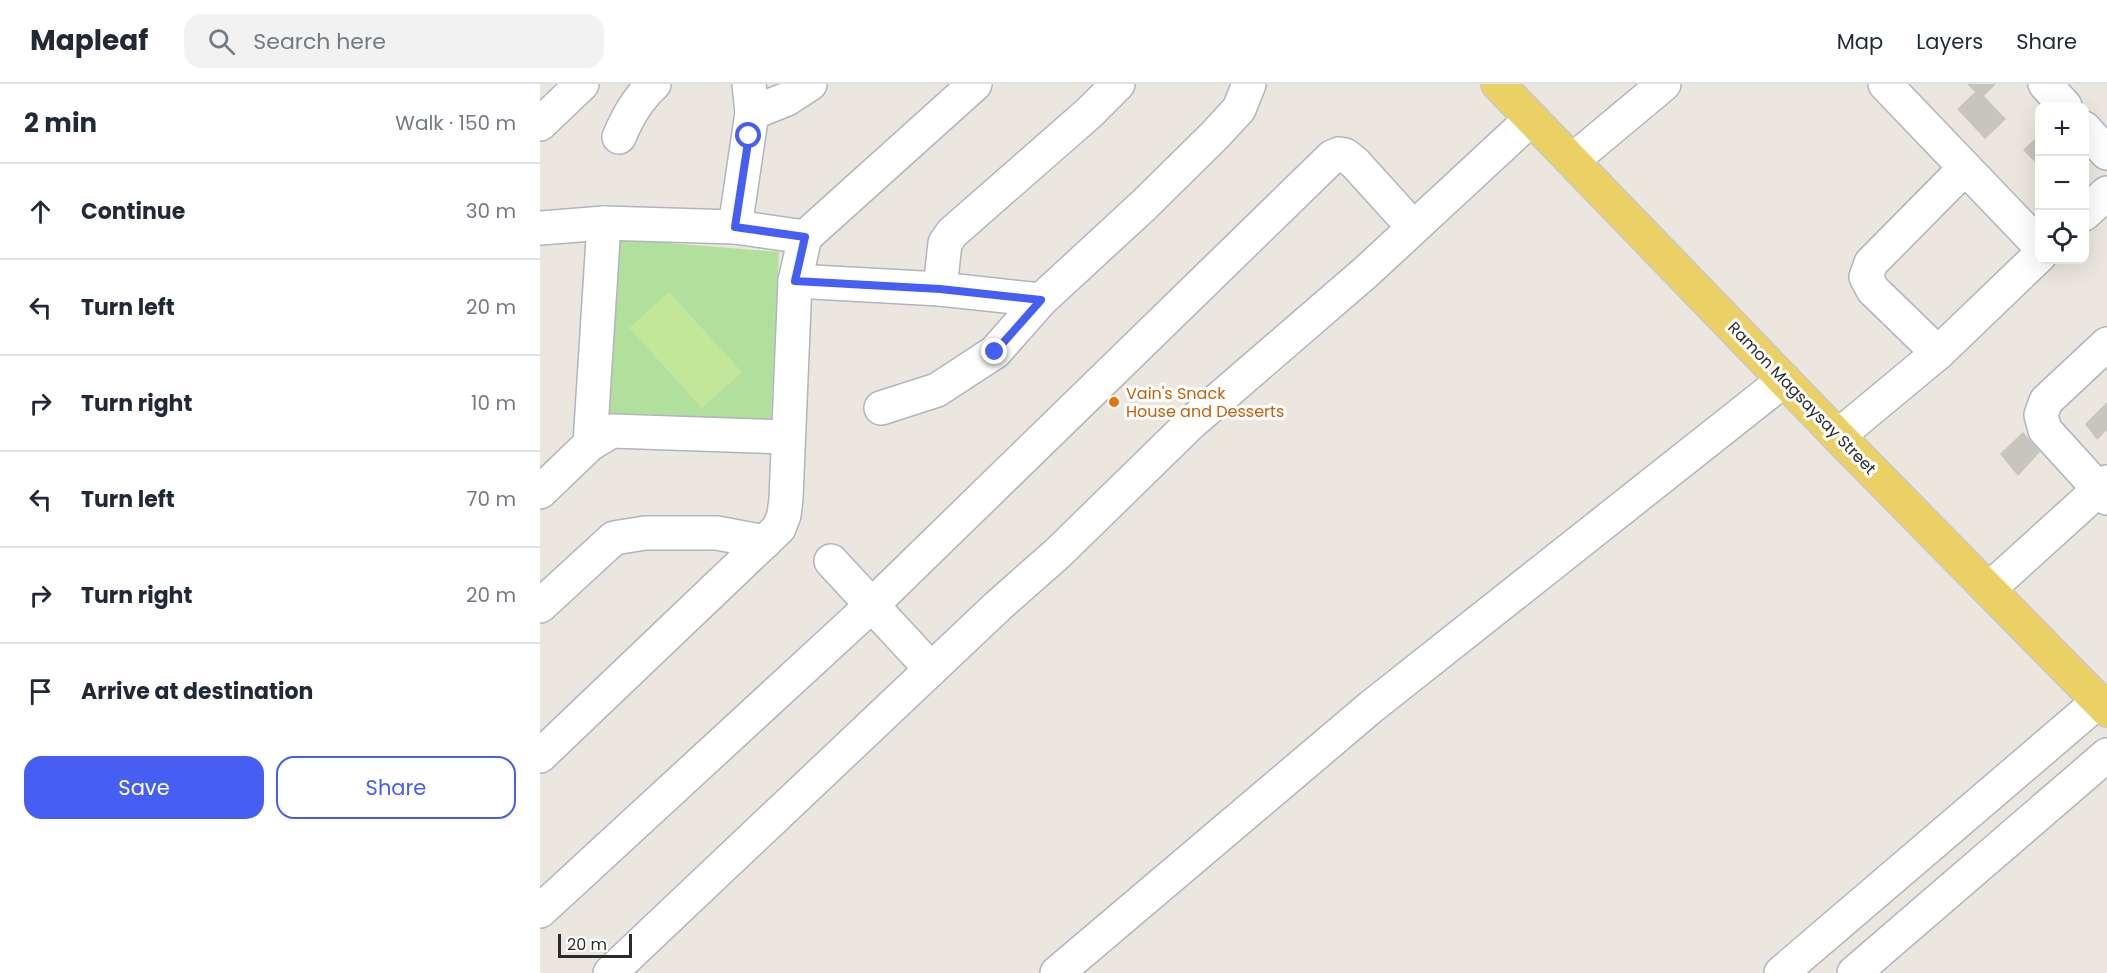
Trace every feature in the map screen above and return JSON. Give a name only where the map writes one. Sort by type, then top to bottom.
[{"type":"main road","name":"Ramon Magsaysay Street","points":[[1497,84],[2103,705]]},
{"type":"street","points":[[540,124],[582,84]]},
{"type":"street","points":[[619,137],[630,113],[654,84]]},
{"type":"street","points":[[735,227],[751,99],[787,99],[810,84]]},
{"type":"street","points":[[540,756],[779,528],[784,516],[795,281],[805,237],[975,84]]},
{"type":"street","points":[[940,289],[945,243],[952,233],[1118,84]]},
{"type":"street","points":[[881,408],[937,390],[995,352],[1041,300],[1144,205],[1215,135],[1239,109],[1249,84]]},
{"type":"street","points":[[1573,160],[1664,84]]},
{"type":"street","points":[[1885,84],[2035,241]]},
{"type":"street","points":[[2045,84],[2061,102]]},
{"type":"street","points":[[610,973],[931,669],[1058,553],[1191,423],[1366,272],[1531,118]]},
{"type":"street","points":[[2089,133],[2107,153]]},
{"type":"street","points":[[540,911],[871,606],[1332,157],[1339,154],[1345,155],[1355,163],[1413,227]]},
{"type":"street","points":[[1938,353],[1873,290],[1866,278],[1871,263],[1964,169]]},
{"type":"street","points":[[2089,210],[2107,193]]},
{"type":"street","points":[[540,228],[604,223],[735,227],[805,237]]},
{"type":"street","points":[[590,444],[604,223]]},
{"type":"street","points":[[1838,436],[1938,353],[2035,260]]},
{"type":"street","points":[[795,281],[940,289],[1041,300]]},
{"type":"street","points":[[1989,589],[2104,490],[2045,430],[2041,416],[2046,401],[2107,344]]},
{"type":"street","points":[[1057,973],[1371,707],[1784,380]]},
{"type":"street","points":[[540,492],[590,444],[612,431],[787,437]]},
{"type":"street","points":[[540,606],[614,538],[645,533],[717,533],[765,542]]},
{"type":"street","points":[[831,561],[931,669]]},
{"type":"street","points":[[1782,973],[2103,705]]},
{"type":"street","points":[[1854,973],[2107,755]]},
{"type":"green space","points":[[607,238],[779,252],[771,421],[595,417]]},
{"type":"green space","points":[[669,292],[742,372],[702,408],[629,328]]},
{"type":"building","points":[[1967,84],[1996,84],[1984,96],[2006,119],[1985,139],[1957,109],[1975,92]]},
{"type":"building","points":[[2035,139],[2035,162],[2023,150]]},
{"type":"building","points":[[2107,402],[2107,430],[2097,440],[2085,424]]},
{"type":"building","points":[[2023,432],[2040,452],[2018,476],[2000,454]]},
{"type":"place","name":"Vain's Snack House and Desserts","points":[[1114,402]]},
{"type":"route","points":[[749,136],[735,227],[805,237],[795,281],[940,289],[1041,300],[995,352]]}]
